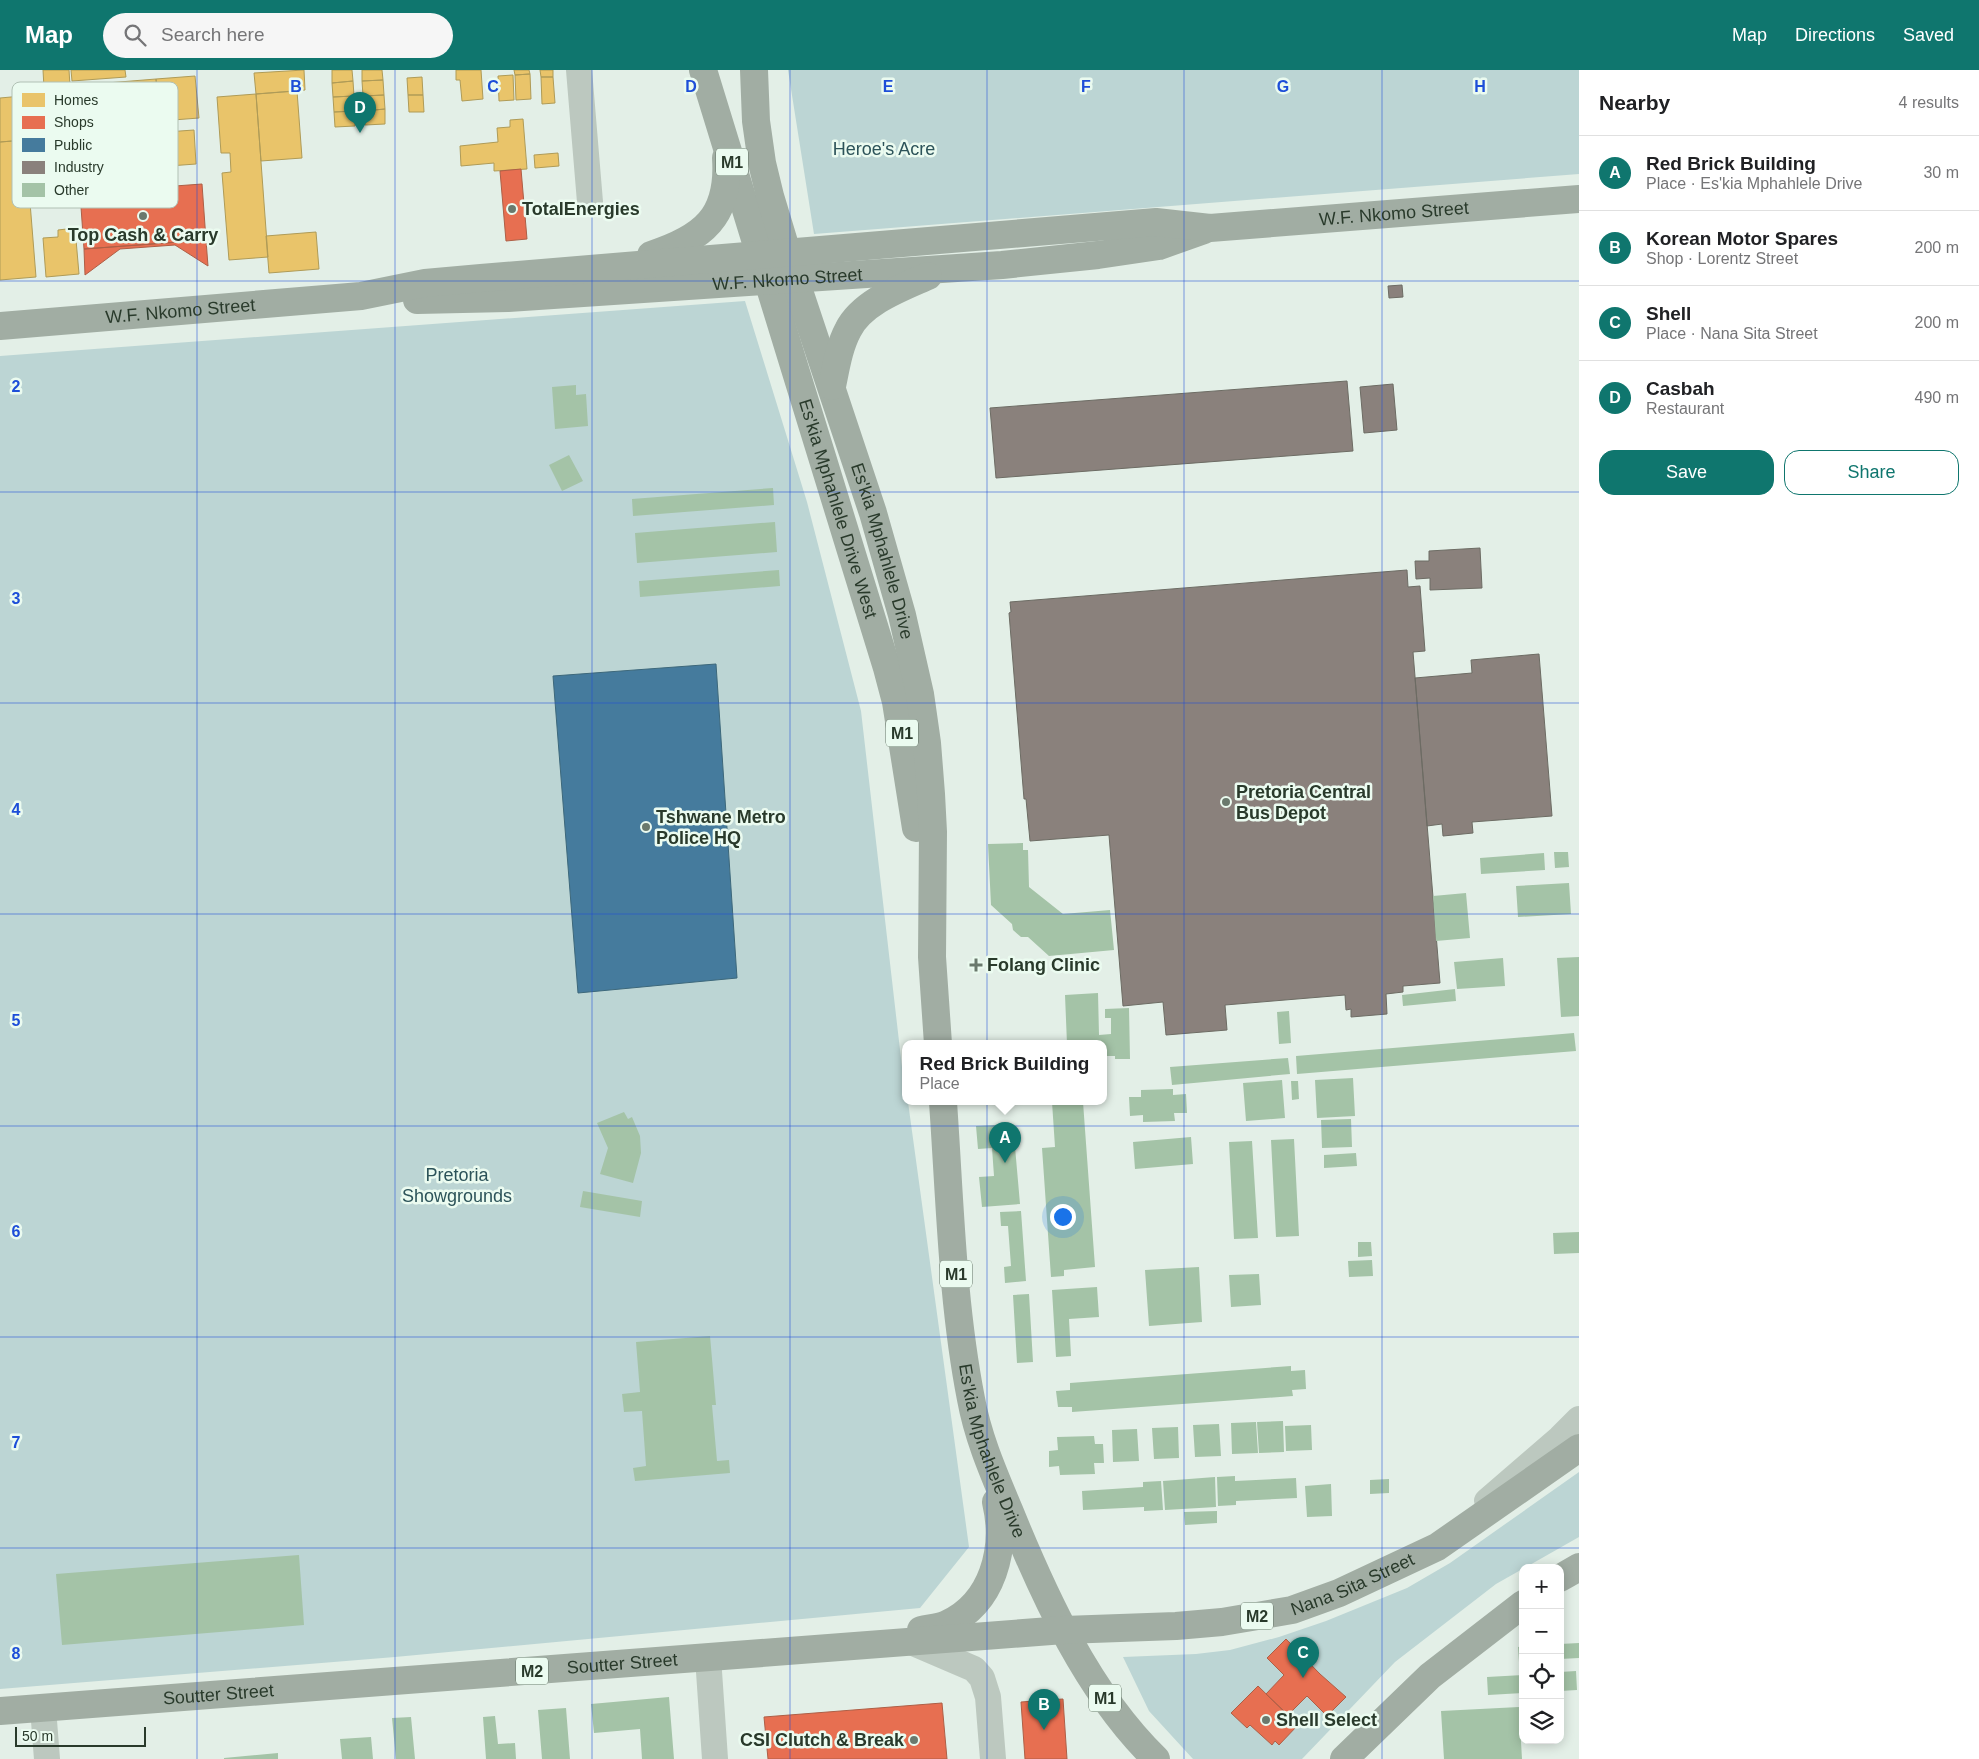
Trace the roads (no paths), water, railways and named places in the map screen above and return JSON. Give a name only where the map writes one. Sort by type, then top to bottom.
[{"type":"main road","name":"Es'kia Mphahlele Drive West","points":[[703,70],[896,702],[913,798],[932,957]]},
{"type":"main road","name":"Es'kia Mphahlele Drive","points":[[754,70],[756,121],[762,163],[796,279],[873,513],[902,615],[920,694],[927,743],[933,832],[932,957],[938,1040]]},
{"type":"main road","points":[[611,267],[677,246],[697,235],[709,224],[717,210],[726,182],[724,137]]},
{"type":"main road","name":"W.F. Nkomo Street","points":[[0,326],[361,296],[425,283],[1156,222],[1210,228],[1579,199]]},
{"type":"main road","name":"W.F. Nkomo Street","points":[[361,296],[431,300],[499,298],[945,269],[1098,255],[1159,246],[1210,228]]},
{"type":"main road","points":[[832,386],[848,329],[858,315],[874,303],[901,288],[945,269]]},
{"type":"main road","name":"Es'kia Mphahlele Drive","points":[[943,1105],[961,1338],[971,1401],[982,1445],[1039,1582],[1064,1630],[1104,1696],[1143,1746],[1156,1759]]},
{"type":"main road","points":[[844,1647],[944,1625],[967,1612],[983,1593],[994,1572],[1000,1531],[997,1508],[982,1445]]},
{"type":"main road","name":"Nana Sita Street","points":[[1064,1630],[1176,1626],[1222,1622],[1292,1610],[1339,1593],[1437,1547],[1579,1448]]},
{"type":"main road","points":[[1564,1576],[1579,1567]]},
{"type":"main road","points":[[1344,1759],[1430,1676],[1519,1607]]},
{"type":"main road","name":"Soutter Street","points":[[0,1711],[1064,1630]]},
{"type":"street","points":[[579,70],[590,202]]},
{"type":"street","points":[[1437,1547],[1579,1419]]},
{"type":"street","points":[[911,1642],[974,1669],[982,1678],[988,1697],[993,1759]]},
{"type":"street","points":[[708,1658],[715,1759]]},
{"type":"street","points":[[43,1708],[47,1759]]},
{"type":"place","name":"Casbah","points":[[360,133]]},
{"type":"place","name":"TotalEnergies","points":[[512,209]]},
{"type":"place","name":"Top Cash & Carry","points":[[143,216]]},
{"type":"place","name":"Pretoria Central Bus Depot","points":[[1226,802]]},
{"type":"place","name":"Tshwane Metro Police HQ","points":[[646,827]]},
{"type":"place","name":"Folang Clinic","points":[[976,965]]},
{"type":"place","name":"Red Brick Building","points":[[1005,1163]]},
{"type":"place","name":"Shell","points":[[1303,1678]]},
{"type":"place","name":"Shell Select","points":[[1266,1720]]},
{"type":"place","name":"Korean Motor Spares","points":[[1044,1730]]},
{"type":"place","name":"CSI Clutch & Break","points":[[914,1740]]},
{"type":"park label","name":"Heroe's Acre","points":[[884,149]]},
{"type":"park label","name":"Pretoria Showgrounds","points":[[457,1185]]}]
